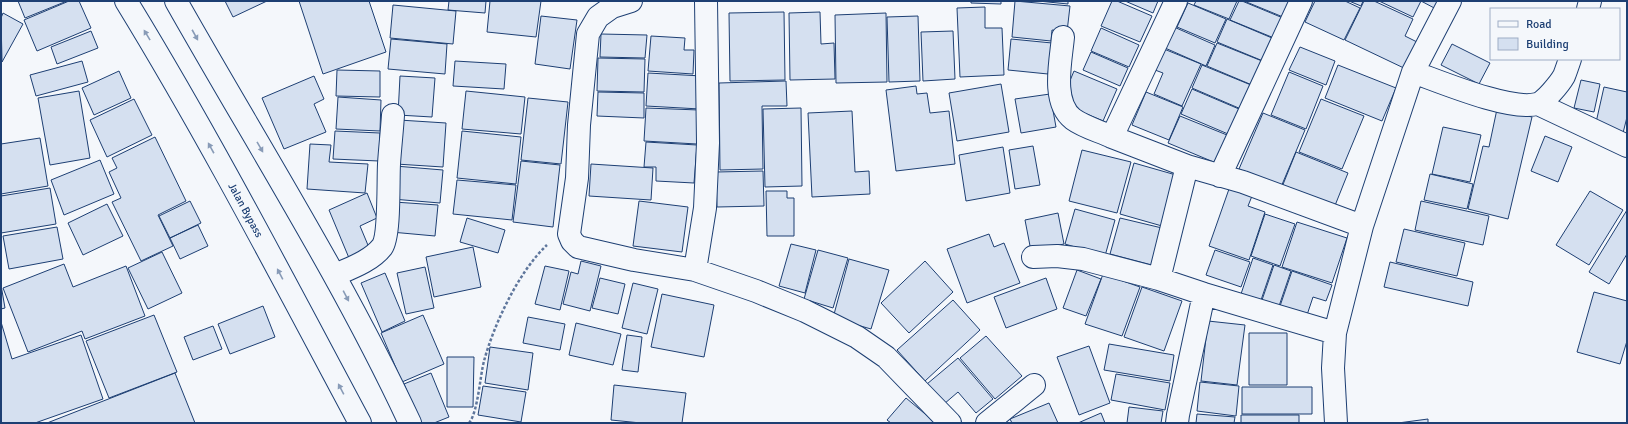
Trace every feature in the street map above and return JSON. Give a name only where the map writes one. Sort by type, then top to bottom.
[{"type":"main road","name":"Jalan Bypass","points":[[126,1],[257,230],[360,423]]},
{"type":"main road","points":[[176,1],[335,275],[389,378],[410,423]]},
{"type":"main road","points":[[631,1],[612,7],[598,17],[588,34],[579,125],[577,178],[569,223],[569,234],[572,241],[578,247],[634,260],[695,270],[756,291],[805,311],[857,337],[886,357],[950,423]]},
{"type":"main road","points":[[695,270],[705,208],[708,158],[706,1]]},
{"type":"main road","points":[[1112,137],[1176,1]]},
{"type":"main road","points":[[1220,176],[1301,1]]},
{"type":"main road","points":[[1336,423],[1333,368],[1334,333],[1362,226],[1413,72],[1450,1]]},
{"type":"main road","points":[[1063,37],[1059,82],[1060,97],[1064,108],[1072,118],[1112,137],[1187,166],[1243,182],[1362,226]]},
{"type":"main road","points":[[1538,104],[1551,92],[1563,77],[1570,60]]},
{"type":"main road","points":[[1413,72],[1490,98],[1519,105],[1538,104],[1627,146]]},
{"type":"main road","points":[[335,275],[366,260],[376,253],[383,245],[386,230],[393,115]]},
{"type":"main road","points":[[1159,279],[1187,166]]},
{"type":"main road","points":[[1033,257],[1057,256],[1083,259],[1159,279],[1334,333]]},
{"type":"main road","points":[[1177,423],[1204,294]]},
{"type":"main road","points":[[987,423],[1034,385]]},
{"type":"path","points":[[469,423],[472,420],[484,360],[498,323],[518,282],[540,251],[569,223]]},
{"type":"building","points":[[18,1],[67,1],[25,18]]},
{"type":"building","points":[[69,1],[79,1],[91,28],[37,51],[24,20]]},
{"type":"building","points":[[225,1],[267,1],[233,17]]},
{"type":"building","points":[[299,1],[369,1],[386,52],[323,74]]},
{"type":"building","points":[[449,1],[486,1],[485,13],[448,10]]},
{"type":"building","points":[[490,1],[541,1],[536,37],[487,32]]},
{"type":"building","points":[[971,1],[1001,1],[1001,4],[971,3]]},
{"type":"building","points":[[1015,1],[1070,6],[1067,32],[1052,30],[1051,41],[1012,37]]},
{"type":"building","points":[[1038,1],[1068,1],[1068,4]]},
{"type":"building","points":[[1112,1],[1117,1],[1152,16],[1140,42],[1101,26]]},
{"type":"building","points":[[1125,1],[1158,1],[1153,13]]},
{"type":"building","points":[[1196,1],[1237,1],[1229,19],[1194,5]]},
{"type":"building","points":[[1239,1],[1283,18],[1274,38],[1230,20]]},
{"type":"building","points":[[1244,1],[1290,1],[1283,17]]},
{"type":"building","points":[[1315,1],[1345,1],[1360,8],[1344,40],[1305,22]]},
{"type":"building","points":[[1349,1],[1363,1],[1361,6]]},
{"type":"building","points":[[1364,1],[1374,1],[1413,19],[1405,36],[1421,44],[1408,70],[1345,40]]},
{"type":"building","points":[[1379,1],[1421,1],[1413,17]]},
{"type":"building","points":[[1421,1],[1442,1],[1438,10]]},
{"type":"building","points":[[1188,3],[1226,19],[1215,43],[1177,27]]},
{"type":"building","points":[[393,5],[456,11],[453,44],[390,38]]},
{"type":"building","points":[[985,7],[985,28],[1002,28],[1004,75],[960,77],[957,8]]},
{"type":"building","points":[[784,12],[785,80],[730,81],[729,13]]},
{"type":"building","points":[[820,12],[821,44],[834,43],[835,79],[790,80],[789,13]]},
{"type":"building","points":[[3,13],[23,24],[2,62],[1,18]]},
{"type":"building","points":[[886,13],[887,82],[836,83],[835,15]]},
{"type":"building","points":[[541,16],[577,20],[570,69],[535,64]]},
{"type":"building","points":[[918,16],[920,81],[889,82],[887,17]]},
{"type":"building","points":[[1227,19],[1272,38],[1263,61],[1217,42]]},
{"type":"building","points":[[1174,27],[1215,45],[1206,66],[1165,48]]},
{"type":"building","points":[[1101,28],[1139,45],[1129,67],[1091,51]]},
{"type":"building","points":[[91,31],[98,48],[57,64],[51,47]]},
{"type":"building","points":[[953,31],[955,79],[923,81],[921,32]]},
{"type":"building","points":[[601,34],[647,35],[645,58],[600,57]]},
{"type":"building","points":[[651,36],[685,38],[684,50],[694,50],[693,74],[648,71]]},
{"type":"building","points":[[391,39],[447,44],[445,74],[388,69]]},
{"type":"building","points":[[1011,39],[1052,43],[1048,74],[1008,70]]},
{"type":"building","points":[[1217,43],[1262,61],[1252,85],[1207,66]]},
{"type":"building","points":[[1452,44],[1490,63],[1479,84],[1441,65]]},
{"type":"building","points":[[1300,47],[1335,61],[1326,85],[1289,70]]},
{"type":"building","points":[[1164,49],[1201,64],[1182,106],[1154,94],[1163,73],[1155,70]]},
{"type":"building","points":[[1091,52],[1128,68],[1120,86],[1083,70]]},
{"type":"building","points":[[598,58],[645,59],[644,92],[597,91]]},
{"type":"building","points":[[82,61],[88,82],[36,96],[30,75]]},
{"type":"building","points":[[455,61],[506,64],[504,89],[453,86]]},
{"type":"building","points":[[1202,65],[1251,85],[1241,109],[1192,88]]},
{"type":"building","points":[[1338,65],[1396,88],[1382,121],[1325,98]]},
{"type":"building","points":[[337,70],[380,71],[380,97],[336,96]]},
{"type":"building","points":[[119,71],[131,98],[94,115],[82,88]]},
{"type":"building","points":[[1074,71],[1117,89],[1103,121],[1068,106],[1064,95]]},
{"type":"building","points":[[1289,72],[1323,86],[1306,129],[1271,115]]},
{"type":"building","points":[[648,73],[702,76],[700,109],[646,106]]},
{"type":"building","points":[[314,76],[324,99],[314,104],[326,132],[284,149],[262,98]]},
{"type":"building","points":[[400,76],[435,78],[432,117],[398,115]]},
{"type":"building","points":[[1581,80],[1600,84],[1594,112],[1574,108]]},
{"type":"building","points":[[786,81],[787,106],[762,106],[763,169],[720,170],[719,83]]},
{"type":"building","points":[[1001,84],[1009,132],[957,141],[949,93]]},
{"type":"building","points":[[916,86],[917,94],[927,93],[930,113],[949,111],[955,164],[896,171],[886,90]]},
{"type":"building","points":[[1604,87],[1627,92],[1627,117],[1623,133],[1595,127]]},
{"type":"building","points":[[1192,89],[1239,109],[1228,134],[1181,114]]},
{"type":"building","points":[[79,91],[90,158],[50,165],[38,98]]},
{"type":"building","points":[[466,91],[525,97],[521,134],[462,129]]},
{"type":"building","points":[[598,92],[644,93],[644,118],[597,116]]},
{"type":"building","points":[[1146,92],[1183,107],[1169,140],[1132,125]]},
{"type":"building","points":[[1050,94],[1056,127],[1021,133],[1015,99]]},
{"type":"building","points":[[338,97],[381,100],[380,131],[336,129]]},
{"type":"building","points":[[528,98],[568,102],[561,164],[521,160]]},
{"type":"building","points":[[134,99],[152,135],[107,157],[90,120]]},
{"type":"building","points":[[1321,99],[1364,116],[1342,169],[1299,152]]},
{"type":"building","points":[[646,108],[699,110],[697,144],[644,141]]},
{"type":"building","points":[[801,108],[802,186],[765,187],[763,109]]},
{"type":"building","points":[[1497,109],[1532,117],[1508,219],[1468,209],[1483,146],[1489,147]]},
{"type":"building","points":[[852,111],[855,172],[869,171],[870,194],[812,197],[808,113]]},
{"type":"building","points":[[1263,113],[1305,130],[1281,187],[1239,169]]},
{"type":"building","points":[[1180,116],[1227,135],[1216,163],[1168,143]]},
{"type":"building","points":[[399,120],[446,123],[443,167],[396,164]]},
{"type":"building","points":[[1443,127],[1481,135],[1470,182],[1432,174]]},
{"type":"building","points":[[335,131],[380,133],[379,161],[333,159]]},
{"type":"building","points":[[462,131],[521,137],[516,184],[457,178]]},
{"type":"building","points":[[1545,136],[1572,147],[1558,182],[1531,171]]},
{"type":"building","points":[[155,137],[186,201],[158,215],[173,246],[141,261],[112,202],[121,198],[109,172],[117,168],[112,158]]},
{"type":"building","points":[[40,138],[48,186],[1,194],[1,144]]},
{"type":"building","points":[[646,142],[697,145],[694,183],[656,181],[656,167],[644,167]]},
{"type":"building","points":[[310,144],[331,145],[329,162],[368,164],[365,193],[307,189]]},
{"type":"building","points":[[1033,146],[1040,185],[1015,189],[1009,150]]},
{"type":"building","points":[[1003,147],[1010,193],[966,201],[959,155]]},
{"type":"building","points":[[1082,150],[1131,162],[1117,213],[1069,201]]},
{"type":"building","points":[[1296,152],[1348,173],[1334,208],[1282,187]]},
{"type":"building","points":[[100,160],[114,194],[64,215],[51,180]]},
{"type":"building","points":[[521,161],[560,165],[553,227],[513,222]]},
{"type":"building","points":[[1134,163],[1176,175],[1162,226],[1120,214]]},
{"type":"building","points":[[591,164],[653,168],[651,200],[589,196]]},
{"type":"building","points":[[395,166],[443,170],[440,203],[392,199]]},
{"type":"building","points":[[763,171],[764,206],[717,207],[716,172]]},
{"type":"building","points":[[1430,174],[1473,184],[1467,209],[1424,200]]},
{"type":"building","points":[[457,180],[516,185],[512,220],[453,214]]},
{"type":"building","points":[[50,188],[56,224],[1,233],[1,196]]},
{"type":"building","points":[[1229,189],[1252,196],[1248,206],[1265,212],[1249,260],[1209,246]]},
{"type":"building","points":[[766,191],[787,191],[787,198],[794,198],[794,236],[767,236]]},
{"type":"building","points":[[1590,191],[1623,210],[1589,265],[1556,245]]},
{"type":"building","points":[[367,193],[377,218],[360,226],[370,250],[349,258],[329,210]]},
{"type":"building","points":[[190,201],[201,223],[170,238],[159,216]]},
{"type":"building","points":[[639,201],[688,207],[682,252],[633,246]]},
{"type":"building","points":[[1421,201],[1489,216],[1483,245],[1415,230]]},
{"type":"building","points":[[394,202],[438,205],[435,236],[391,232]]},
{"type":"building","points":[[107,204],[123,236],[83,255],[68,223]]},
{"type":"building","points":[[1075,209],[1115,220],[1105,256],[1065,244]]},
{"type":"building","points":[[1627,210],[1627,254],[1609,284],[1589,272]]},
{"type":"building","points":[[1058,213],[1064,244],[1031,251],[1025,220]]},
{"type":"building","points":[[1265,214],[1295,224],[1280,266],[1251,256]]},
{"type":"building","points":[[467,218],[505,230],[498,253],[460,242]]},
{"type":"building","points":[[1120,218],[1162,228],[1152,265],[1110,254]]},
{"type":"building","points":[[1297,222],[1347,238],[1332,283],[1282,267]]},
{"type":"building","points":[[198,225],[208,246],[180,259],[170,238]]},
{"type":"building","points":[[57,227],[63,259],[9,269],[3,236]]},
{"type":"building","points":[[1404,229],[1465,243],[1457,276],[1396,262]]},
{"type":"building","points":[[989,234],[994,247],[1004,243],[1020,283],[967,303],[947,249]]},
{"type":"building","points":[[791,244],[816,250],[805,293],[779,286]]},
{"type":"building","points":[[473,247],[481,287],[434,297],[426,257]]},
{"type":"building","points":[[818,250],[848,258],[833,308],[804,299]]},
{"type":"building","points":[[1215,250],[1250,262],[1241,287],[1206,275]]},
{"type":"building","points":[[162,252],[182,293],[148,309],[128,268]]},
{"type":"building","points":[[1253,258],[1273,265],[1260,303],[1240,297]]},
{"type":"building","points":[[849,259],[889,270],[871,329],[833,318]]},
{"type":"building","points":[[581,261],[601,266],[590,311],[563,304],[571,272],[578,274]]},
{"type":"building","points":[[925,261],[953,292],[909,333],[881,303]]},
{"type":"building","points":[[1390,262],[1473,282],[1468,306],[1384,287]]},
{"type":"building","points":[[64,264],[73,287],[126,266],[145,316],[85,339],[82,331],[28,352],[3,288]]},
{"type":"building","points":[[1274,265],[1291,271],[1278,309],[1261,303]]},
{"type":"building","points":[[545,266],[569,271],[560,310],[535,304]]},
{"type":"building","points":[[425,267],[434,308],[406,314],[397,273]]},
{"type":"building","points":[[1077,270],[1101,279],[1086,316],[1063,308]]},
{"type":"building","points":[[1292,271],[1332,285],[1326,301],[1313,297],[1306,318],[1279,309]]},
{"type":"building","points":[[385,273],[405,321],[382,332],[361,283]]},
{"type":"building","points":[[1103,274],[1140,287],[1122,336],[1085,324]]},
{"type":"building","points":[[600,278],[625,284],[618,314],[592,308]]},
{"type":"building","points":[[1046,278],[1057,309],[1006,328],[994,297]]},
{"type":"building","points":[[633,283],[658,289],[647,334],[622,328]]},
{"type":"building","points":[[1,285],[5,308],[1,309]]},
{"type":"building","points":[[1142,287],[1182,301],[1164,351],[1124,337]]},
{"type":"building","points":[[1594,292],[1627,301],[1627,341],[1620,364],[1577,352]]},
{"type":"building","points":[[662,294],[714,305],[704,357],[651,347]]},
{"type":"building","points":[[953,300],[980,330],[925,381],[897,350]]},
{"type":"building","points":[[263,306],[275,337],[230,354],[218,324]]},
{"type":"building","points":[[154,315],[177,372],[109,398],[86,341]]},
{"type":"building","points":[[423,315],[444,364],[402,382],[381,333]]},
{"type":"building","points":[[528,317],[565,324],[560,350],[523,343]]},
{"type":"building","points":[[1208,321],[1245,325],[1237,385],[1201,381]]},
{"type":"building","points":[[1,322],[12,359],[81,335],[103,399],[35,423],[1,423]]},
{"type":"building","points":[[576,323],[621,334],[613,365],[569,355]]},
{"type":"building","points":[[213,326],[222,349],[193,360],[184,337]]},
{"type":"building","points":[[1249,333],[1287,333],[1287,385],[1249,385]]},
{"type":"building","points":[[627,335],[642,337],[638,372],[622,370]]},
{"type":"building","points":[[986,336],[1022,376],[995,399],[960,358]]},
{"type":"building","points":[[1109,344],[1174,355],[1170,381],[1104,370]]},
{"type":"building","points":[[1089,346],[1110,403],[1079,415],[1057,357]]},
{"type":"building","points":[[490,347],[533,353],[528,390],[485,383]]},
{"type":"building","points":[[447,357],[474,357],[473,407],[447,407]]},
{"type":"building","points":[[958,358],[993,399],[976,413],[958,392],[944,404],[927,384]]},
{"type":"building","points":[[175,373],[195,423],[47,423]]},
{"type":"building","points":[[431,373],[449,417],[434,423],[420,423],[404,384]]},
{"type":"building","points":[[1116,374],[1170,383],[1165,410],[1111,400]]},
{"type":"building","points":[[1200,382],[1239,386],[1236,416],[1197,411]]},
{"type":"building","points":[[614,385],[686,393],[682,423],[641,423],[611,420]]},
{"type":"building","points":[[483,386],[526,392],[521,422],[478,415]]},
{"type":"building","points":[[1242,387],[1312,387],[1312,414],[1242,414]]},
{"type":"building","points":[[906,398],[936,423],[891,423],[887,420]]},
{"type":"building","points":[[1049,403],[1058,423],[1012,423],[1010,419]]},
{"type":"building","points":[[1129,407],[1163,411],[1161,423],[1127,423]]},
{"type":"building","points":[[1101,413],[1105,423],[1078,423]]},
{"type":"building","points":[[1197,414],[1235,417],[1234,423],[1196,423]]},
{"type":"building","points":[[1241,415],[1299,415],[1299,423],[1241,423]]},
{"type":"building","points":[[1428,419],[1428,423],[1398,423]]}]
